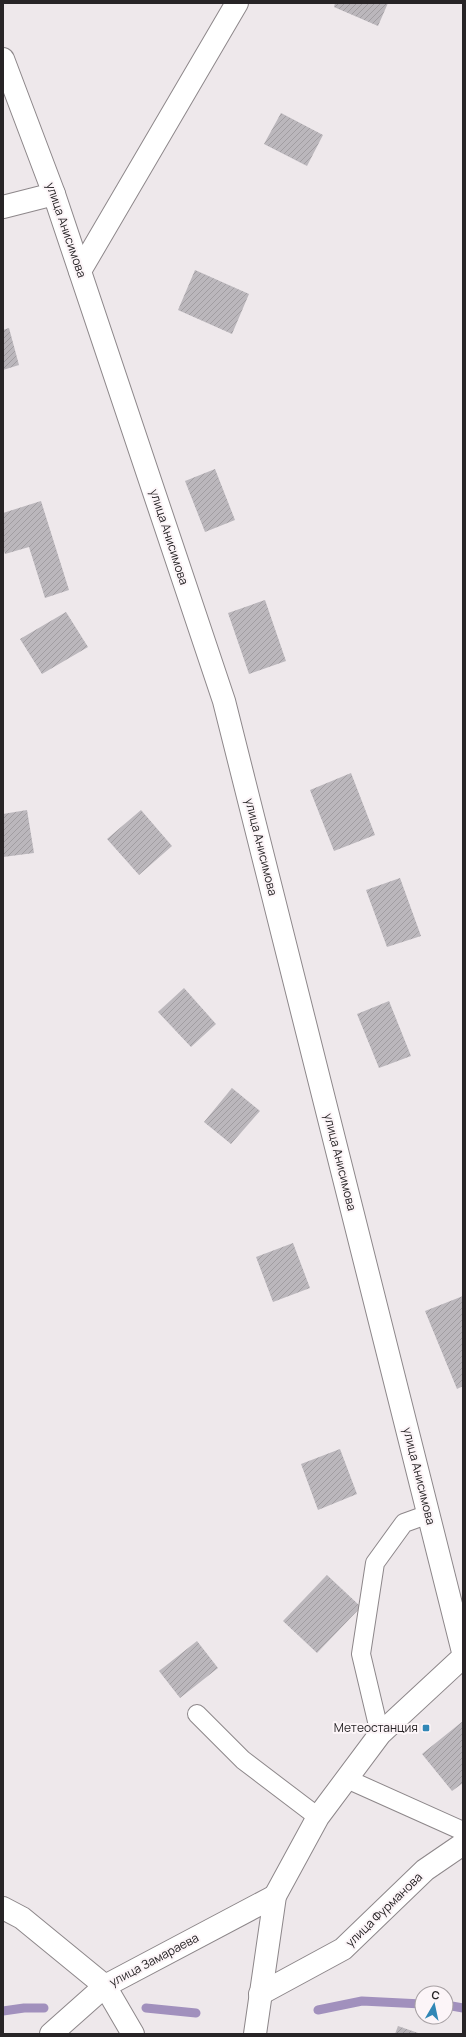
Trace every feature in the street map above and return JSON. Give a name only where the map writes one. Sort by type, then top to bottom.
[{"type":"street","points":[[80,271],[237,3]]},
{"type":"street","name":"улица Анисимова","points":[[3,60],[54,194],[224,701],[463,1652]]},
{"type":"street","points":[[3,207],[54,194]]},
{"type":"street","points":[[255,2034],[275,1896],[318,1817],[380,1734],[463,1657]]},
{"type":"street","name":"улица Фурманова","points":[[260,1994],[343,1949],[425,1870],[463,1844]]},
{"type":"street","name":"улица Замараева","points":[[3,1908],[22,1918],[105,1986],[275,1896]]},
{"type":"street","points":[[51,2034],[105,1986],[133,2034]]},
{"type":"lane","points":[[380,1734],[361,1654],[375,1563],[404,1523],[429,1514]]},
{"type":"lane","points":[[197,1714],[243,1760],[318,1817]]},
{"type":"lane","points":[[347,1780],[463,1832]]},
{"type":"building","points":[[335,3],[388,3],[378,26],[334,7]]},
{"type":"building","points":[[281,113],[323,135],[307,166],[264,144]]},
{"type":"building","points":[[195,270],[249,294],[232,334],[178,310]]},
{"type":"building","points":[[9,328],[19,365],[3,370],[3,330]]},
{"type":"building","points":[[215,469],[235,520],[205,532],[185,481]]},
{"type":"building","points":[[41,501],[69,590],[45,598],[29,547],[5,554],[3,548],[3,513]]},
{"type":"building","points":[[265,600],[286,661],[249,674],[228,613]]},
{"type":"building","points":[[66,612],[88,647],[42,674],[20,639]]},
{"type":"building","points":[[351,773],[375,835],[334,851],[310,790]]},
{"type":"building","points":[[27,810],[34,853],[3,857],[3,814]]},
{"type":"building","points":[[141,810],[172,846],[139,875],[107,839]]},
{"type":"building","points":[[400,878],[421,936],[387,947],[366,890]]},
{"type":"building","points":[[184,988],[216,1024],[191,1047],[158,1012]]},
{"type":"building","points":[[389,1001],[411,1056],[379,1068],[357,1014]]},
{"type":"building","points":[[232,1088],[260,1111],[231,1144],[204,1122]]},
{"type":"building","points":[[293,1243],[310,1288],[273,1302],[256,1257]]},
{"type":"building","points":[[463,1296],[463,1386],[457,1389],[425,1311]]},
{"type":"building","points":[[340,1449],[357,1494],[318,1510],[301,1464]]},
{"type":"building","points":[[327,1575],[361,1607],[317,1653],[283,1621]]},
{"type":"building","points":[[197,1641],[218,1668],[180,1698],[159,1671]]},
{"type":"building","points":[[463,1721],[463,1783],[452,1791],[422,1754]]},
{"type":"building","points":[[398,2026],[421,2034],[395,2034]]},
{"type":"waterway","points":[[318,2010],[362,2001],[414,2004]]},
{"type":"waterway","points":[[454,2006],[463,2008]]},
{"type":"waterway","points":[[3,2011],[24,2008],[44,2008]]},
{"type":"waterway","points":[[146,2008],[196,2013]]},
{"type":"place","name":"Метеостанция","points":[[426,1728]]}]
